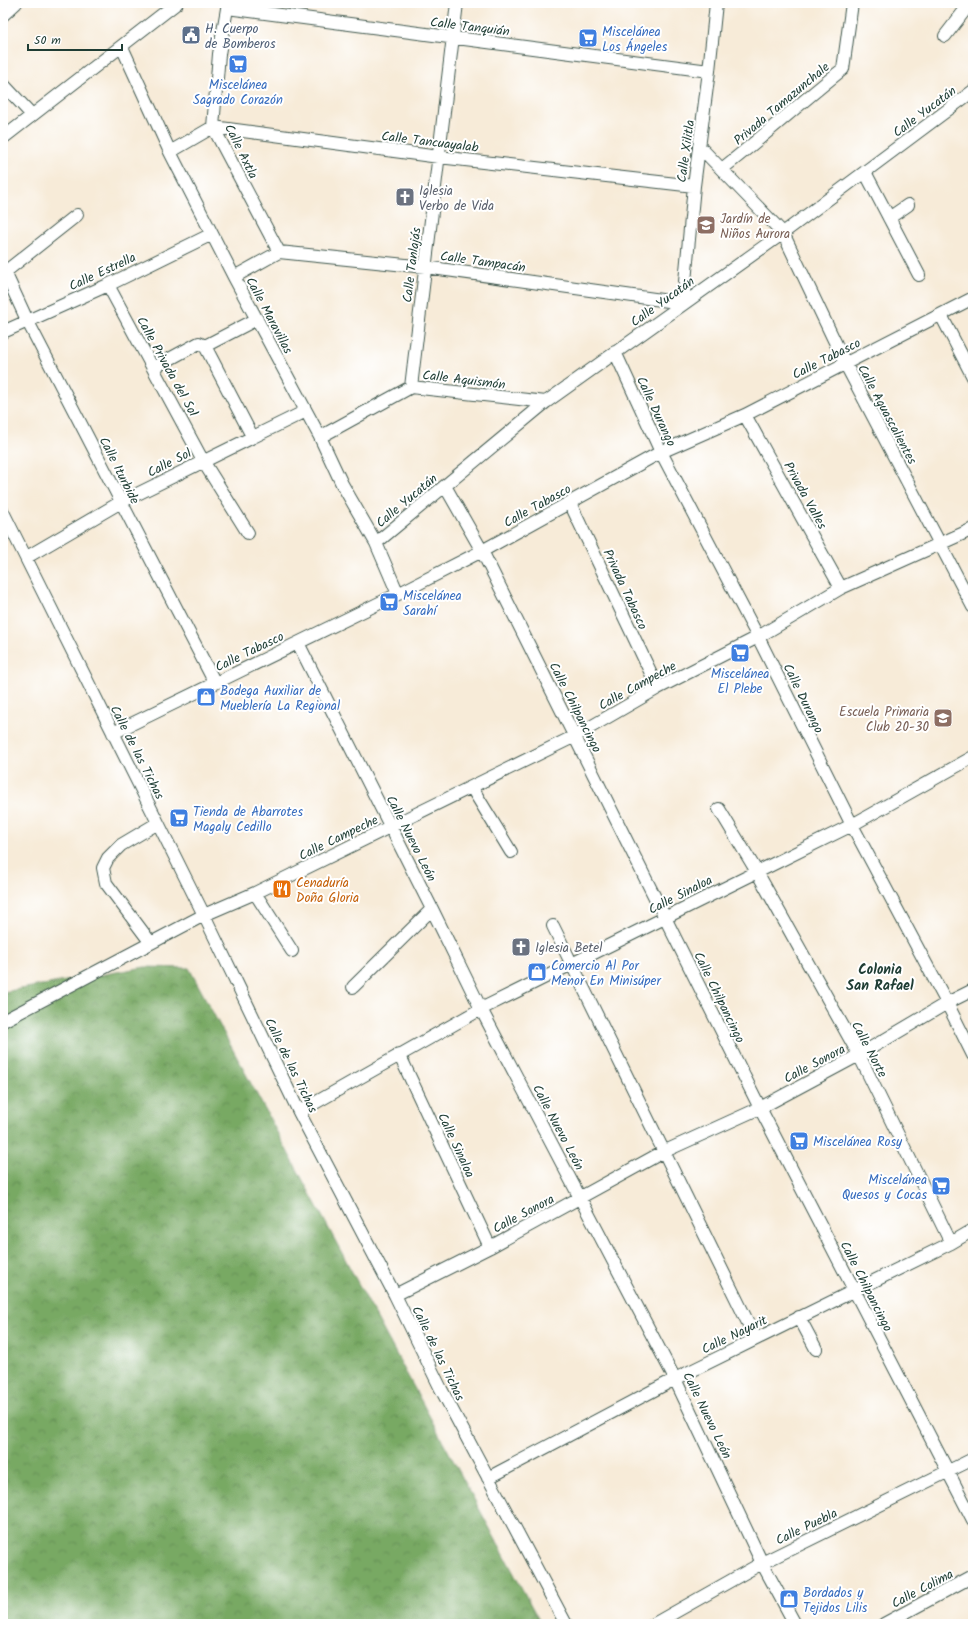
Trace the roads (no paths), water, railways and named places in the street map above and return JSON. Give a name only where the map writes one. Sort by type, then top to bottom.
[{"type":"street","points":[[3,15],[16,3]]},
{"type":"street","points":[[158,3],[166,12]]},
{"type":"street","points":[[3,138],[177,3]]},
{"type":"street","name":"Calle Tanlajás","points":[[411,387],[457,3]]},
{"type":"street","name":"Calle Xilitla","points":[[683,303],[694,186],[709,72],[716,3]]},
{"type":"street","name":"Privada Tamazunchale","points":[[722,169],[762,138],[805,99],[843,69],[852,3]]},
{"type":"street","points":[[945,36],[965,10],[968,3]]},
{"type":"street","name":"Calle Tanquián","points":[[227,5],[453,38],[709,72]]},
{"type":"street","name":"Calle Axtla","points":[[227,5],[220,54],[213,127],[279,252]]},
{"type":"street","name":"Calle Maravillas","points":[[122,47],[170,152],[234,277],[320,437],[342,484],[376,544],[398,594]]},
{"type":"street","points":[[3,84],[32,114]]},
{"type":"street","name":"Calle Yucatán","points":[[376,544],[546,402],[783,233],[973,91]]},
{"type":"street","points":[[170,152],[213,127]]},
{"type":"street","name":"Calle Tancuayalab","points":[[213,127],[439,157],[694,186]]},
{"type":"street","name":"Calle Aguascalientes","points":[[699,146],[783,233],[845,363],[973,607]]},
{"type":"street","points":[[864,172],[919,275]]},
{"type":"street","points":[[889,218],[908,205]]},
{"type":"street","points":[[4,270],[77,215]]},
{"type":"street","name":"Calle Estrella","points":[[3,332],[108,285],[212,234]]},
{"type":"street","points":[[234,277],[279,252]]},
{"type":"street","name":"Calle Tampacán","points":[[279,252],[425,266],[683,303]]},
{"type":"street","name":"Calle Iturbide","points":[[4,270],[27,320],[215,683]]},
{"type":"street","name":"Calle Privada del Sol","points":[[108,285],[203,461],[248,533]]},
{"type":"street","name":"Calle Tabasco","points":[[113,733],[398,594],[482,551],[661,452],[745,415],[973,298]]},
{"type":"street","points":[[941,315],[973,377]]},
{"type":"street","points":[[205,346],[257,320]]},
{"type":"street","points":[[153,368],[199,344],[205,346],[252,436]]},
{"type":"street","name":"Calle Durango","points":[[615,352],[661,452],[758,637],[852,825],[948,1003],[973,1055]]},
{"type":"street","name":"Calle Aquismón","points":[[320,437],[411,387],[546,402]]},
{"type":"street","name":"Calle Sol","points":[[27,557],[121,502],[252,436],[306,411]]},
{"type":"street","name":"Privada Valles","points":[[745,415],[842,588]]},
{"type":"street","name":"Calle Chilpancingo","points":[[445,486],[482,551],[760,1108],[973,1520]]},
{"type":"street","name":"Privada Tabasco","points":[[570,503],[658,688]]},
{"type":"street","name":"Calle de las Tichas","points":[[3,512],[27,557],[204,915],[299,1112],[395,1295],[441,1389],[566,1624]]},
{"type":"street","name":"Calle Campeche","points":[[3,1021],[204,915],[255,893],[472,788],[575,736],[658,688],[758,637],[842,588],[941,545],[973,529]]},
{"type":"street","name":"Calle Nuevo León","points":[[298,643],[391,826],[481,1009],[675,1378],[762,1563],[795,1624]]},
{"type":"street","name":"Calle Sinaloa","points":[[299,1112],[399,1054],[481,1009],[852,825],[973,757]]},
{"type":"street","points":[[472,788],[511,852]]},
{"type":"street","name":"Calle Norte","points":[[720,809],[757,872],[859,1056],[951,1243]]},
{"type":"street","points":[[151,943],[106,883],[103,868],[108,858],[121,845],[158,824]]},
{"type":"street","points":[[255,893],[292,951]]},
{"type":"street","points":[[353,987],[432,909]]},
{"type":"street","points":[[553,926],[756,1339]]},
{"type":"street","name":"Calle Sonora","points":[[395,1295],[490,1247],[664,1152],[760,1108],[859,1056],[948,1003],[973,990]]},
{"type":"street","name":"Calle Sinaloa","points":[[399,1054],[490,1247]]},
{"type":"street","name":"Calle Nayarit","points":[[488,1478],[675,1378],[951,1243],[973,1230]]},
{"type":"street","points":[[799,1317],[816,1349]]},
{"type":"street","name":"Calle Puebla","points":[[654,1624],[762,1563],[973,1459]]},
{"type":"street","name":"Calle Colima","points":[[884,1624],[973,1576]]},
{"type":"place","name":"H. Cuerpo de Bomberos","points":[[191,35]]},
{"type":"place","name":"Miscelánea Los Ángeles","points":[[588,38]]},
{"type":"place","name":"Miscelánea Sagrado Corazón","points":[[238,64]]},
{"type":"place","name":"Iglesia Verbo de Vida","points":[[405,197]]},
{"type":"place","name":"Jardín de Niños Aurora","points":[[706,225]]},
{"type":"place","name":"Miscelánea Sarahí","points":[[389,602]]},
{"type":"place","name":"Miscelánea El Plebe","points":[[740,653]]},
{"type":"place","name":"Bodega Auxiliar de Mueblería La Regional","points":[[206,697]]},
{"type":"place","name":"Escuela Primaria Club 20-30","points":[[943,718]]},
{"type":"place","name":"Tienda de Abarrotes Magaly Cedillo","points":[[179,818]]},
{"type":"place","name":"Cenaduría Doña Gloria","points":[[282,889]]},
{"type":"place","name":"Iglesia Betel","points":[[521,947]]},
{"type":"place","name":"Comercio Al Por Menor En Minisúper","points":[[537,972]]},
{"type":"place","name":"Miscelánea Rosy","points":[[799,1141]]},
{"type":"place","name":"Miscelánea Quesos y Cocas","points":[[941,1186]]},
{"type":"place","name":"Bordados y Tejidos Lilis","points":[[789,1599]]},
{"type":"district","name":"Colonia San Rafael","points":[[880,978]]}]
